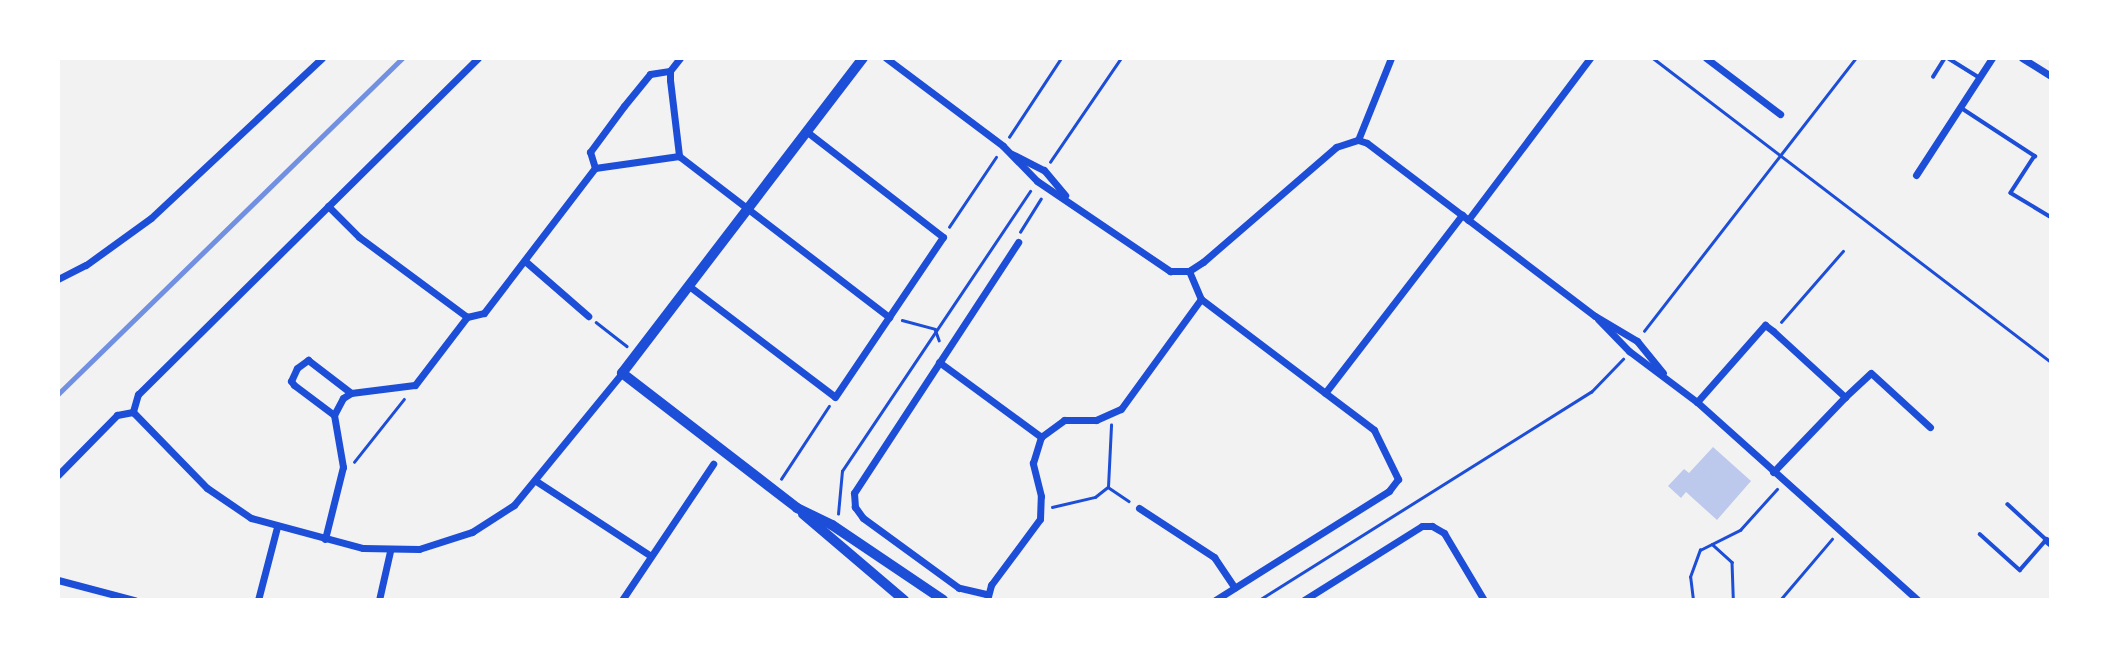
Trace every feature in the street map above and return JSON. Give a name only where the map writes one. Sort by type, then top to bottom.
[{"type":"street","points":[[58,279],[86,265],[150,218],[322,58]]},
{"type":"street","points":[[134,412],[138,394],[478,58]]},
{"type":"street","points":[[679,156],[670,71],[680,58]]},
{"type":"street","points":[[134,412],[207,488],[251,518],[277,527],[390,551],[446,543],[492,523],[536,481],[863,58]]},
{"type":"street","points":[[886,58],[1003,146],[1037,181],[1066,197],[1153,262],[1170,271],[1189,271],[1336,147],[1358,140]]},
{"type":"street","points":[[1358,140],[1391,58]]},
{"type":"street","points":[[1325,393],[1590,58]]},
{"type":"street","points":[[1706,58],[1780,114]]},
{"type":"street","points":[[1916,174],[1992,58]]},
{"type":"street","points":[[2022,58],[2051,76]]},
{"type":"street","points":[[595,169],[590,152],[624,106],[650,74],[670,71]]},
{"type":"street","points":[[689,286],[835,397],[943,237],[807,132]]},
{"type":"street","points":[[1358,140],[1595,316],[1637,341],[1663,373]]},
{"type":"street","points":[[1011,153],[1044,170],[1066,197]]},
{"type":"street","points":[[325,539],[343,467],[334,415],[294,385],[291,381],[297,368],[308,360],[351,393],[415,385],[467,317],[484,313],[595,169],[679,156],[889,317]]},
{"type":"street","points":[[328,206],[359,237],[467,317]]},
{"type":"street","points":[[1018,242],[857,485],[854,501],[863,517],[959,588],[986,597],[1042,510],[1033,463],[1041,437],[1064,420],[1113,415],[1201,299]]},
{"type":"street","points":[[525,261],[588,316]]},
{"type":"street","points":[[1189,271],[1201,299],[1374,430],[1398,479],[1389,491],[1215,600]]},
{"type":"street","points":[[1595,316],[1629,351],[1663,373],[1697,402],[1918,600]]},
{"type":"street","points":[[1697,402],[1765,325],[1845,397]]},
{"type":"street","points":[[942,358],[1041,437]]},
{"type":"street","points":[[622,373],[775,489],[904,600]]},
{"type":"street","points":[[1773,472],[1871,373],[1930,428]]},
{"type":"street","points":[[334,415],[351,393]]},
{"type":"street","points":[[58,475],[117,415],[134,412]]},
{"type":"street","points":[[622,600],[713,464]]},
{"type":"street","points":[[536,481],[651,556]]},
{"type":"street","points":[[797,508],[832,525],[943,600]]},
{"type":"street","points":[[1139,508],[1214,557],[1235,588]]},
{"type":"street","points":[[1304,600],[1422,526],[1432,526],[1444,533],[1484,600]]},
{"type":"street","points":[[258,600],[277,527]]},
{"type":"street","points":[[379,600],[390,551]]},
{"type":"street","points":[[58,580],[134,600]]},
{"type":"lane","points":[[1933,77],[1947,58],[1979,77]]},
{"type":"lane","points":[[1960,107],[2035,156],[2011,193],[2051,217]]},
{"type":"lane","points":[[1980,534],[2020,570],[2049,542],[2008,505]]},
{"type":"path","points":[[943,237],[1061,58]]},
{"type":"path","points":[[1044,170],[1121,58]]},
{"type":"path","points":[[1653,58],[2051,362]]},
{"type":"path","points":[[1637,341],[1778,155],[1856,58]]},
{"type":"path","points":[[838,514],[842,471],[1037,181]]},
{"type":"path","points":[[1018,242],[1048,189]]},
{"type":"path","points":[[1773,331],[1843,251]]},
{"type":"path","points":[[588,316],[637,353]]},
{"type":"path","points":[[889,317],[935,329]]},
{"type":"path","points":[[935,329],[942,358]]},
{"type":"path","points":[[1259,600],[1591,392],[1629,351]]},
{"type":"path","points":[[343,467],[354,462],[415,385]]},
{"type":"path","points":[[775,489],[835,397]]},
{"type":"path","points":[[1042,510],[1095,497],[1108,487],[1113,415]]},
{"type":"path","points":[[1693,600],[1692,565],[1700,550],[1740,530],[1783,481]]},
{"type":"path","points":[[1108,487],[1139,508]]},
{"type":"path","points":[[1780,600],[1839,531]]},
{"type":"path","points":[[1712,544],[1732,562],[1733,600]]},
{"type":"building","points":[[1713,447],[1751,481],[1717,520],[1686,492],[1681,498],[1668,486],[1684,469],[1689,473]]},
{"type":"railway","points":[[58,394],[402,58]]}]
